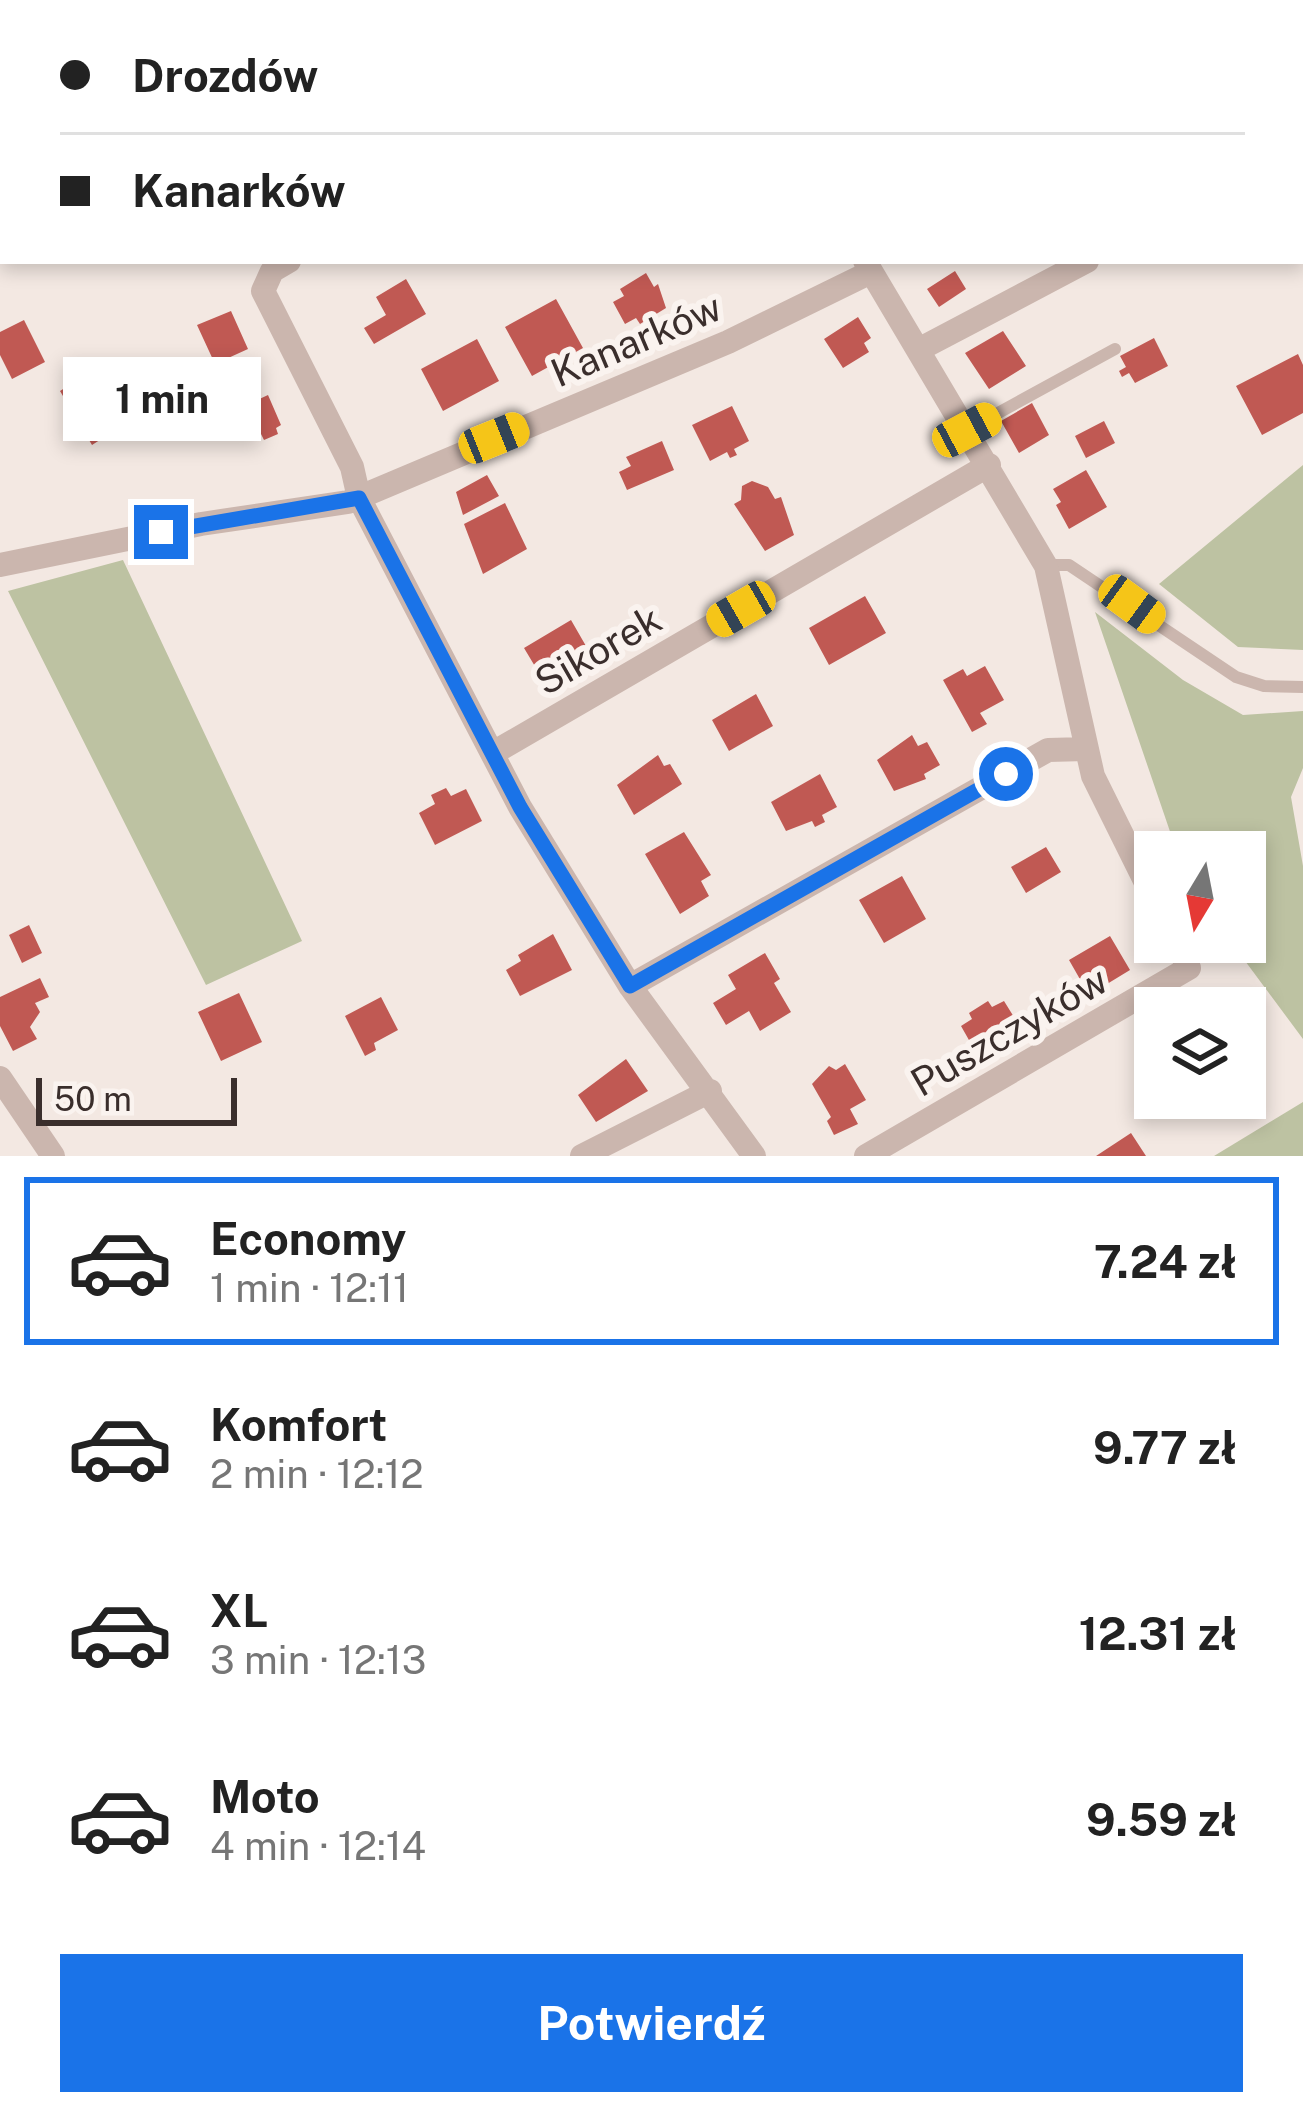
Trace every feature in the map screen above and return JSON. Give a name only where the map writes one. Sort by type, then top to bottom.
[{"type":"street","points":[[284,264],[272,271],[263,291],[352,467],[359,498],[520,807],[630,986],[754,1156]]},
{"type":"street","points":[[918,350],[1081,264]]},
{"type":"street","points":[[868,267],[1046,566],[1093,776],[1134,859]]},
{"type":"street","name":"Kanarków","points":[[0,565],[359,498],[728,342],[868,267]]},
{"type":"street","name":"Sikorek","points":[[493,753],[988,465]]},
{"type":"street","points":[[630,986],[1048,751],[1086,749]]},
{"type":"street","name":"Puszczyków","points":[[866,1156],[1189,968],[1186,963]]},
{"type":"street","points":[[0,1078],[53,1156]]},
{"type":"street","points":[[582,1156],[710,1091]]},
{"type":"lane","points":[[967,430],[1115,349]]},
{"type":"lane","points":[[1046,566],[1069,565],[1236,677],[1264,686],[1303,687]]},
{"type":"green space","points":[[1303,465],[1303,650],[1238,647],[1159,584]]},
{"type":"green space","points":[[123,560],[302,941],[206,985],[8,591]]},
{"type":"green space","points":[[1095,612],[1183,680],[1243,715],[1303,711],[1303,768],[1291,797],[1303,866],[1303,1039],[1247,963],[1266,963],[1266,831],[1170,831]]},
{"type":"green space","points":[[1303,1102],[1303,1156],[1214,1156]]},
{"type":"building","points":[[955,271],[966,289],[939,307],[927,289]]},
{"type":"building","points":[[646,273],[654,287],[658,284],[666,308],[640,324],[636,318],[625,324],[613,302],[624,296],[620,289]]},
{"type":"building","points":[[406,279],[426,314],[374,344],[364,328],[386,315],[376,297]]},
{"type":"building","points":[[556,299],[583,348],[532,376],[505,327]]},
{"type":"building","points":[[231,311],[248,349],[215,364],[197,325]]},
{"type":"building","points":[[858,317],[871,338],[864,343],[869,352],[843,368],[824,339]]},
{"type":"building","points":[[24,320],[45,362],[12,379],[0,355],[0,332]]},
{"type":"building","points":[[1003,331],[1026,366],[989,389],[965,353]]},
{"type":"building","points":[[1154,338],[1168,366],[1135,383],[1129,373],[1122,377],[1119,371],[1126,367],[1120,356]]},
{"type":"building","points":[[477,339],[499,381],[443,411],[421,369]]},
{"type":"building","points":[[1298,354],[1303,365],[1303,413],[1262,435],[1236,386]]},
{"type":"building","points":[[101,365],[108,377],[115,373],[119,380],[113,385],[134,418],[92,445],[60,391]]},
{"type":"building","points":[[202,375],[209,388],[170,412],[162,398]]},
{"type":"building","points":[[268,395],[281,425],[276,428],[278,434],[246,440],[232,412]]},
{"type":"building","points":[[1032,403],[1049,435],[1019,453],[1001,421]]},
{"type":"building","points":[[732,406],[749,441],[734,449],[737,455],[730,458],[727,452],[710,461],[692,425]]},
{"type":"building","points":[[1104,421],[1115,443],[1086,458],[1075,436]]},
{"type":"building","points":[[662,441],[674,470],[627,490],[619,472],[631,466],[626,457]]},
{"type":"building","points":[[1086,470],[1107,507],[1069,529],[1053,489]]},
{"type":"building","points":[[487,475],[499,496],[463,515],[456,492]]},
{"type":"building","points":[[752,481],[768,487],[775,499],[781,497],[794,535],[765,551],[734,504],[741,500],[742,486]]},
{"type":"building","points":[[505,503],[527,549],[483,574],[464,524]]},
{"type":"building","points":[[865,596],[886,633],[829,665],[809,628]]},
{"type":"building","points":[[571,620],[590,653],[542,678],[524,648]]},
{"type":"building","points":[[985,666],[1004,700],[980,713],[987,724],[972,732],[943,680],[963,669],[967,676]]},
{"type":"building","points":[[756,694],[773,726],[729,751],[712,720]]},
{"type":"building","points":[[912,735],[918,746],[927,742],[940,765],[924,774],[926,779],[894,791],[877,760]]},
{"type":"building","points":[[658,755],[682,784],[634,815],[617,785]]},
{"type":"building","points":[[820,774],[837,807],[822,815],[825,822],[815,827],[812,821],[786,831],[771,802]]},
{"type":"building","points":[[446,788],[451,796],[466,789],[482,821],[435,845],[419,813],[435,804],[431,795]]},
{"type":"building","points":[[684,832],[711,875],[701,881],[709,896],[680,914],[645,854]]},
{"type":"building","points":[[1046,847],[1061,872],[1026,893],[1011,867]]},
{"type":"building","points":[[902,876],[926,919],[884,943],[859,900]]},
{"type":"building","points":[[29,925],[42,953],[22,963],[9,935]]},
{"type":"building","points":[[553,934],[572,970],[520,996],[506,970],[521,961],[518,955]]},
{"type":"building","points":[[1110,936],[1130,970],[1089,995],[1069,960]]},
{"type":"building","points":[[765,953],[780,979],[774,983],[791,1012],[760,1031],[749,1011],[726,1025],[713,1003],[736,989],[728,975]]},
{"type":"building","points":[[40,978],[49,997],[35,1003],[40,1012],[30,1027],[37,1039],[13,1051],[0,1026],[0,997]]},
{"type":"building","points":[[239,993],[262,1042],[221,1061],[198,1012]]},
{"type":"building","points":[[381,997],[398,1030],[374,1043],[376,1050],[365,1056],[345,1016]]},
{"type":"building","points":[[988,1001],[992,1007],[1004,1001],[1022,1030],[997,1050],[995,1046],[978,1056],[961,1026],[972,1019],[969,1013]]},
{"type":"building","points":[[626,1059],[648,1091],[596,1122],[578,1095]]},
{"type":"building","points":[[845,1064],[866,1100],[850,1109],[858,1124],[834,1135],[827,1121],[831,1117],[812,1084],[829,1066],[836,1070]]},
{"type":"building","points":[[1131,1133],[1146,1156],[1096,1156]]},
{"type":"route","points":[[161,532],[359,498],[520,807],[630,986],[1006,774]]}]
